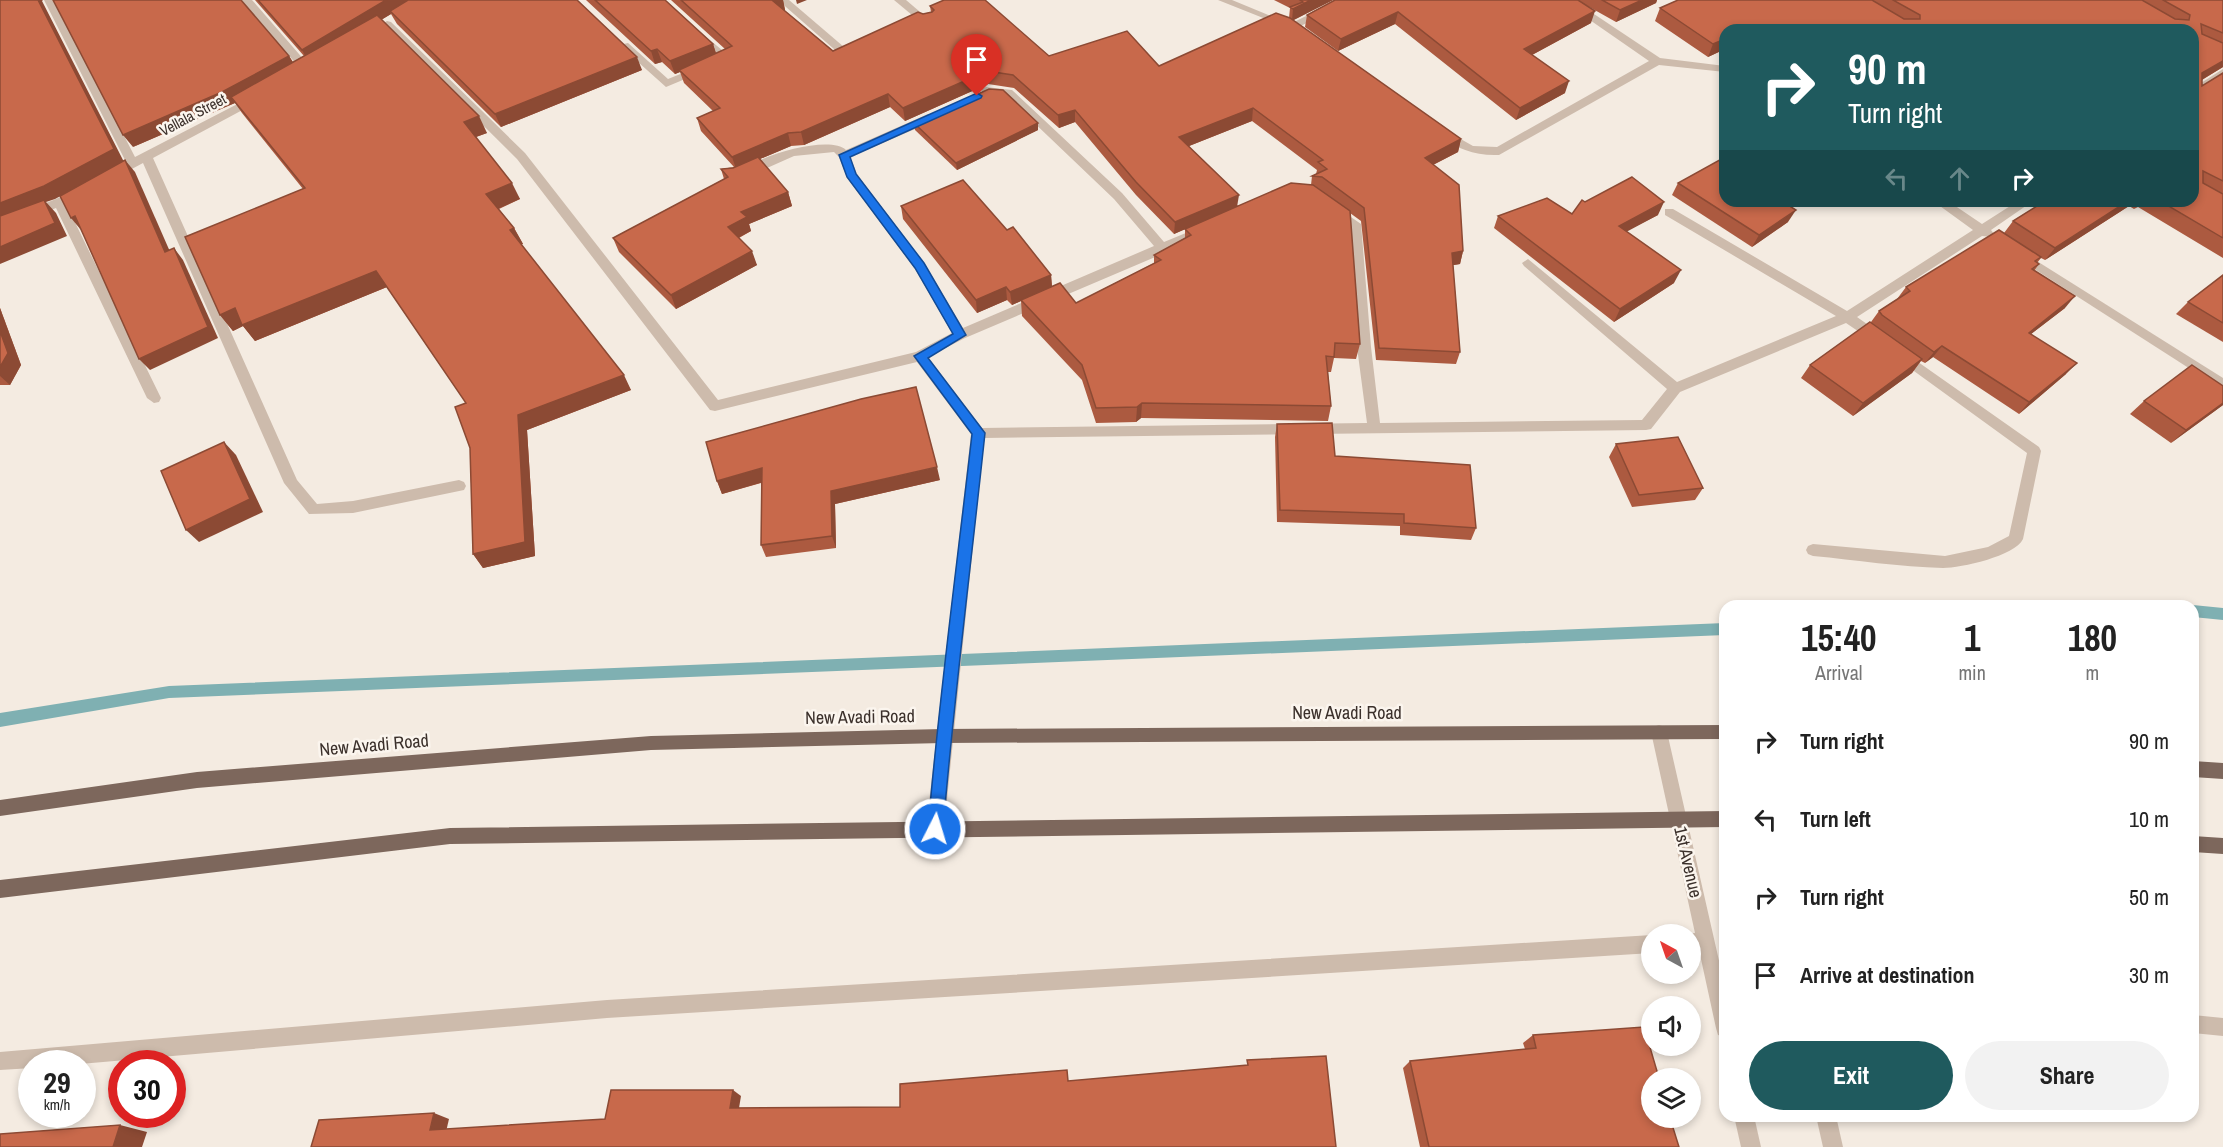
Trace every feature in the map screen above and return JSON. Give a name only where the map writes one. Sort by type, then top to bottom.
[{"type":"main road","name":"New Avadi Road","points":[[0,808],[197,780],[651,743],[943,736],[1719,732]]},
{"type":"main road","points":[[2199,769],[2223,771]]},
{"type":"main road","points":[[0,890],[450,836],[1719,819]]},
{"type":"main road","points":[[2199,844],[2223,846]]},
{"type":"street","points":[[49,0],[133,164]]},
{"type":"street","points":[[246,0],[308,71]]},
{"type":"street","points":[[783,0],[847,55]]},
{"type":"street","points":[[899,0],[928,23]]},
{"type":"street","points":[[1223,0],[1298,30],[1346,0]]},
{"type":"street","points":[[1566,0],[1657,61],[1719,68]]},
{"type":"street","points":[[387,24],[521,156],[715,406],[920,356],[960,335],[1205,229]]},
{"type":"street","points":[[616,38],[666,84],[728,59],[688,24]]},
{"type":"street","points":[[1435,127],[1461,146],[1479,152],[1499,150],[1657,61]]},
{"type":"street","points":[[2199,89],[2223,72]]},
{"type":"street","points":[[974,98],[988,90],[1008,92],[1119,196],[1163,249]]},
{"type":"street","name":"Vellala Street","points":[[0,227],[60,204],[146,156],[268,93]]},
{"type":"street","points":[[844,155],[946,111]]},
{"type":"street","points":[[730,174],[737,176],[792,152],[837,148],[844,155],[851,175],[920,266],[960,335]]},
{"type":"street","points":[[146,156],[291,483],[314,510],[353,507],[459,486]]},
{"type":"street","points":[[1322,201],[1355,224],[1364,347],[1374,427]]},
{"type":"street","points":[[60,204],[154,398]]},
{"type":"street","points":[[1948,207],[2223,385]]},
{"type":"street","points":[[978,433],[1646,425],[1675,388],[1847,317],[2017,207]]},
{"type":"street","points":[[1669,212],[1847,317],[2034,451],[2016,539],[1991,553],[1945,562],[1813,550]]},
{"type":"street","points":[[1528,263],[1675,388]]},
{"type":"street","points":[[920,356],[978,433],[954,660],[943,736],[935,829]]},
{"type":"street","name":"1st Avenue","points":[[1659,732],[1679,820],[1695,924]]},
{"type":"street","points":[[0,1061],[607,1010],[1641,945]]},
{"type":"street","name":"1st Avenue","points":[[1701,951],[1719,1009]]},
{"type":"street","points":[[2199,1025],[2223,1027]]},
{"type":"street","points":[[1745,1122],[1751,1147]]},
{"type":"street","points":[[1827,1122],[1833,1147]]},
{"type":"building","points":[[0,0],[38,0],[114,149],[44,186],[0,203]]},
{"type":"building","points":[[53,0],[241,0],[289,56],[222,92],[123,135]]},
{"type":"building","points":[[258,0],[386,0],[302,50]]},
{"type":"building","points":[[408,0],[577,0],[637,57],[495,114],[390,11]]},
{"type":"building","points":[[595,0],[665,0],[713,44],[670,61],[657,49],[651,51]]},
{"type":"building","points":[[681,0],[775,0],[773,1],[833,51],[918,12],[923,14],[932,12],[934,10],[930,6],[944,0],[985,0],[1049,56],[1127,31],[1159,66],[1276,13],[1290,18],[1461,139],[1425,158],[1459,185],[1463,251],[1452,253],[1460,352],[1379,348],[1364,208],[1322,177],[1312,176],[1327,169],[1318,162],[1323,160],[1253,108],[1179,137],[1239,195],[1175,222],[1136,182],[1075,110],[1058,115],[1013,75],[987,71],[903,108],[888,94],[801,132],[788,133],[732,157],[697,118],[720,108],[679,70],[732,46]]},
{"type":"building","points":[[1300,0],[1311,0],[1293,9],[1290,7],[1303,2]]},
{"type":"building","points":[[1335,0],[1578,0],[1595,11],[1524,49],[1569,81],[1520,108],[1398,12],[1341,39],[1307,15]]},
{"type":"building","points":[[1602,0],[1642,0],[1620,10]]},
{"type":"building","points":[[1678,0],[1872,0],[1904,19],[1920,19],[1920,15],[1893,0],[2142,0],[2175,19],[2189,20],[2190,15],[2163,0],[2223,0],[2223,33],[2201,24],[2202,34],[2223,43],[2223,61],[2202,73],[2202,86],[2223,73],[2223,181],[2203,171],[2203,183],[2223,194],[2223,238],[2170,207],[2199,207],[2199,24],[1719,24],[1719,42],[1713,44],[1660,8]]},
{"type":"building","points":[[377,15],[479,116],[464,122],[512,183],[486,194],[514,228],[510,230],[624,375],[518,415],[525,542],[473,554],[470,448],[455,407],[466,403],[376,271],[242,325],[235,308],[220,315],[185,237],[305,188],[231,97]]},
{"type":"building","points":[[989,89],[1003,90],[1038,123],[956,163],[914,123]]},
{"type":"building","points":[[758,157],[788,192],[741,212],[747,217],[728,227],[752,251],[671,295],[613,238],[728,177],[721,169],[733,168]]},
{"type":"building","points":[[125,160],[165,252],[174,248],[208,327],[139,359],[75,216],[71,218],[60,196]]},
{"type":"building","points":[[1719,160],[1719,207],[1791,207],[1796,210],[1759,235],[1678,183]]},
{"type":"building","points":[[1632,177],[1664,202],[1619,226],[1681,270],[1620,309],[1498,216],[1547,198],[1572,214],[1582,200],[1585,202]]},
{"type":"building","points":[[963,180],[1007,230],[1013,227],[1051,275],[1010,292],[1006,287],[976,300],[901,206]]},
{"type":"building","points":[[1291,183],[1313,185],[1350,211],[1360,344],[1335,343],[1334,357],[1326,356],[1331,406],[1142,403],[1137,407],[1096,408],[1082,365],[1021,300],[1060,283],[1076,303],[1161,260],[1154,255],[1191,235],[1185,229]]},
{"type":"building","points":[[44,200],[55,223],[0,247],[0,216]]},
{"type":"building","points":[[2035,207],[2119,207],[2055,248],[2013,221]]},
{"type":"building","points":[[1999,230],[2041,257],[2035,261],[2039,264],[2032,269],[2075,296],[2029,333],[2077,363],[2029,402],[1942,346],[1934,352],[1879,311],[1910,291],[1906,287]]},
{"type":"building","points":[[2223,275],[2223,323],[2188,302]]},
{"type":"building","points":[[1870,322],[1922,359],[1863,403],[1810,365]]},
{"type":"building","points":[[0,331],[8,353],[0,367]]},
{"type":"building","points":[[2192,365],[2223,386],[2223,403],[2186,430],[2144,401]]},
{"type":"building","points":[[916,387],[937,467],[831,491],[832,536],[761,545],[762,468],[717,481],[706,442],[861,399]]},
{"type":"building","points":[[1332,423],[1335,456],[1470,465],[1476,528],[1404,523],[1404,514],[1280,510],[1277,424]]},
{"type":"building","points":[[1678,437],[1703,488],[1639,495],[1616,444]]},
{"type":"building","points":[[224,442],[250,499],[186,530],[161,471]]},
{"type":"building","points":[[1641,1027],[1641,1056],[1653,1056],[1656,1068],[1641,1068],[1641,1128],[1673,1128],[1679,1147],[1429,1147],[1410,1061],[1536,1048],[1533,1035]]},
{"type":"building","points":[[1326,1056],[1336,1147],[311,1147],[319,1120],[434,1113],[430,1130],[605,1119],[611,1090],[733,1090],[730,1108],[900,1107],[900,1084],[1067,1070],[1068,1081],[1248,1065],[1247,1060]]},
{"type":"building","points":[[96,1127],[119,1128],[113,1147],[0,1147],[0,1134]]},
{"type":"waterway","points":[[2199,612],[2223,614]]},
{"type":"waterway","points":[[0,720],[169,692],[1719,629]]},
{"type":"route","points":[[935,829],[943,736],[954,660],[978,433],[920,356],[960,335],[920,266],[851,175],[844,155],[977,96]]}]
